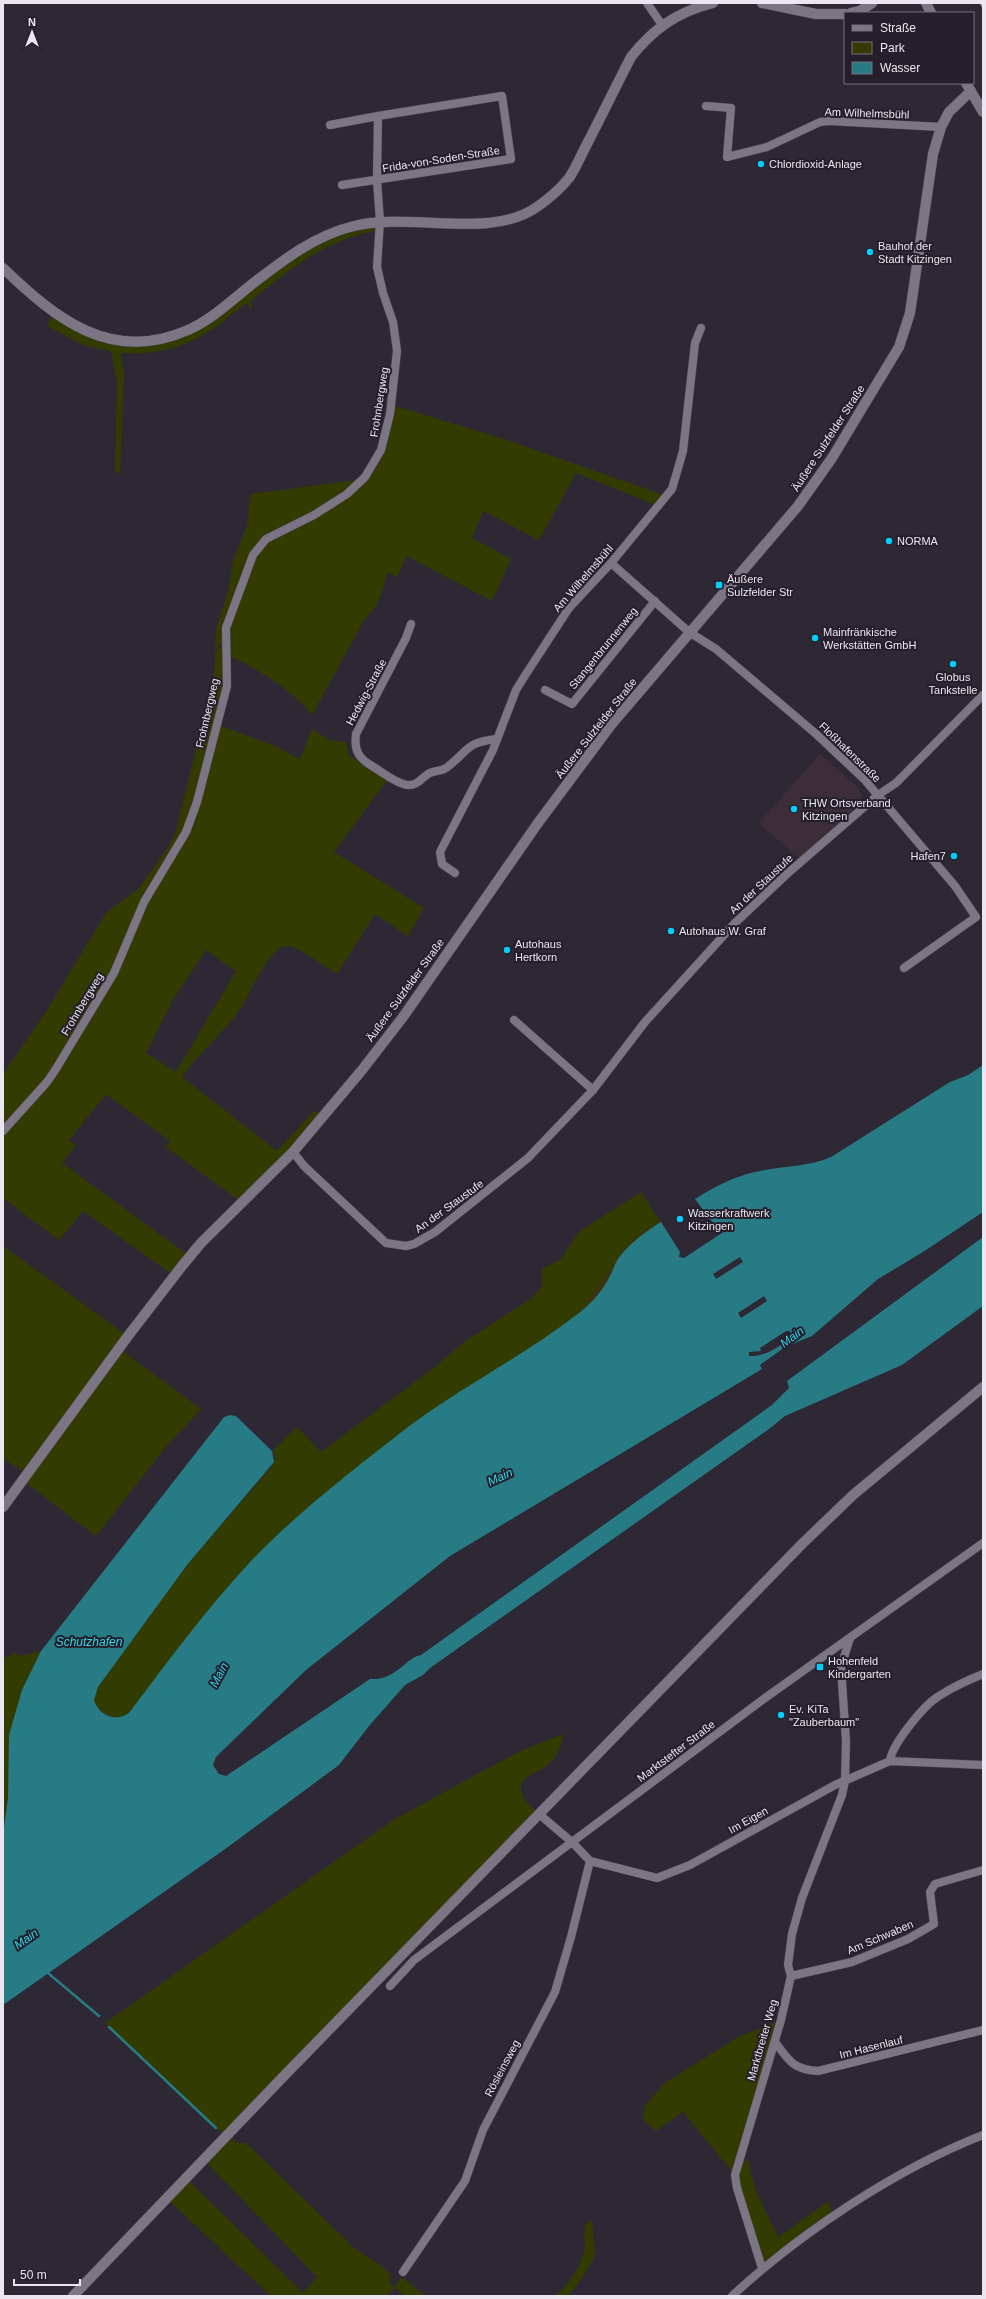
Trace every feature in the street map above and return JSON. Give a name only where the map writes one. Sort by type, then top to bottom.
[{"type":"main road","points":[[3,268],[54,313],[76,327],[108,338],[144,341],[172,336],[189,329],[210,317],[300,249],[324,236],[346,228],[380,221],[416,220],[472,225],[494,222],[536,207],[569,178],[631,57],[644,40],[662,25],[680,14],[713,3]]},
{"type":"main road","points":[[762,3],[816,14],[844,14]]},
{"type":"main road","points":[[856,12],[860,11],[872,3]]},
{"type":"main road","points":[[926,3],[930,12]]},
{"type":"main road","points":[[969,87],[983,112]]},
{"type":"main road","name":"Äußere Sulzfelder Straße","points":[[3,1507],[128,1336],[201,1243],[293,1152],[402,1018],[538,823],[611,725],[798,506],[832,458],[899,347],[910,313],[933,154],[941,127],[953,107],[969,87]]},
{"type":"main road","points":[[73,2296],[539,1814],[814,1533],[853,1495],[983,1387]]},
{"type":"street","points":[[647,3],[662,25]]},
{"type":"street","name":"Frida-von-Soden-Straße","points":[[330,125],[502,96],[511,159],[377,181],[342,185]]},
{"type":"street","name":"Am Wilhelmsbühl","points":[[706,106],[731,108],[727,157],[767,147],[825,122],[941,127]]},
{"type":"street","name":"Frida-von-Soden-Straße","points":[[378,116],[377,181],[380,221]]},
{"type":"street","name":"Frohnbergweg","points":[[3,1131],[47,1082],[114,974],[144,902],[186,832],[197,802],[227,686],[226,628],[252,555],[266,539],[314,515],[347,494],[365,477],[381,450],[390,414],[397,351],[393,322],[383,293],[377,267],[380,221]]},
{"type":"street","name":"Am Wilhelmsbühl","points":[[455,873],[442,864],[440,852],[497,739],[516,690],[569,608],[611,563],[672,489],[683,450],[695,343],[701,328]]},
{"type":"street","points":[[611,563],[655,600],[689,632]]},
{"type":"street","name":"Stangenbrunnenweg","points":[[545,690],[572,704],[655,600]]},
{"type":"street","name":"Hedwig-Straße","points":[[411,624],[406,638],[356,734],[356,752],[363,761],[399,782],[411,784],[423,780],[429,774],[446,768],[467,748],[480,741],[497,739]]},
{"type":"street","name":"Floßhafenstraße","points":[[689,632],[716,649],[815,733],[864,779],[955,886],[976,917],[904,968]]},
{"type":"street","name":"An der Staustufe","points":[[293,1152],[304,1166],[378,1237],[393,1245],[406,1246],[414,1244],[435,1232],[493,1188],[528,1158],[593,1090],[645,1022],[735,923],[788,873],[878,795],[896,783],[983,695]]},
{"type":"street","points":[[514,1020],[593,1090]]},
{"type":"street","name":"Marktstefter Straße","points":[[390,1986],[414,1960],[765,1698],[983,1543]]},
{"type":"street","name":"Marktbreiter Weg","points":[[762,2268],[737,2188],[735,2175],[766,2068],[776,2042],[791,1976],[788,1965],[792,1934],[802,1898],[842,1795],[845,1781],[841,1667],[850,1638]]},
{"type":"street","points":[[890,1761],[891,1754],[900,1736],[937,1697],[983,1674]]},
{"type":"street","name":"Im Eigen","points":[[590,1861],[657,1878],[690,1865],[845,1781],[890,1761],[983,1765]]},
{"type":"street","points":[[539,1814],[573,1842],[590,1861]]},
{"type":"street","name":"Rösleinsweg","points":[[403,2272],[465,2181],[483,2130],[555,1992],[572,1937],[590,1861]]},
{"type":"street","name":"Am Schwaben","points":[[791,1976],[852,1962],[908,1939],[934,1924],[930,1892],[935,1884],[983,1870]]},
{"type":"street","name":"Im Hasenlauf","points":[[776,2042],[788,2059],[802,2070],[818,2071],[983,2030]]},
{"type":"street","points":[[732,2296],[762,2268],[851,2205],[925,2162],[983,2135]]},
{"type":"shaded area","points":[[820,754],[859,788],[862,801],[800,859],[759,823]]},
{"type":"green space","points":[[378,223],[378,230],[341,241],[325,248],[296,266],[251,300],[252,311],[247,303],[206,334],[183,345],[146,353],[120,353],[124,372],[120,474],[115,471],[117,383],[111,351],[85,346],[47,326],[53,315],[96,338],[174,338],[308,247],[326,237]]},
{"type":"green space","points":[[392,405],[504,439],[664,495],[656,505],[576,473],[539,540],[483,511],[472,538],[511,559],[492,601],[407,556],[397,577],[387,572],[382,592],[376,606],[363,622],[312,715],[285,689],[273,680],[227,655],[226,628],[241,589],[239,589],[225,626],[224,642],[215,650],[216,630],[228,591],[233,561],[247,526],[251,494],[357,480],[370,464],[375,451],[376,453],[379,450],[368,471],[354,487],[336,500],[298,523],[323,510],[345,495],[357,485],[367,475],[380,451],[385,437]]},
{"type":"green space","points":[[224,644],[226,678],[216,724],[275,746],[300,759],[312,729],[329,740],[346,742],[349,756],[388,779],[334,852],[424,908],[408,936],[375,914],[337,974],[298,949],[286,946],[280,948],[274,953],[262,969],[245,1001],[231,1021],[182,1077],[277,1151],[314,1111],[322,1114],[240,1201],[166,1147],[170,1141],[106,1094],[69,1140],[76,1145],[62,1163],[188,1255],[173,1275],[83,1211],[59,1240],[3,1198],[3,1074],[46,1012],[106,913],[139,888],[167,849],[175,834],[214,677],[215,652]],"holes":[[[206,950],[236,971],[176,1072],[146,1053],[174,998]]]},
{"type":"green space","points":[[641,1192],[660,1221],[639,1234],[624,1250],[583,1310],[548,1336],[409,1426],[290,1523],[229,1586],[129,1713],[124,1716],[114,1717],[108,1716],[100,1710],[94,1700],[98,1687],[187,1565],[272,1466],[275,1456],[272,1451],[297,1427],[321,1452],[431,1370],[467,1340],[532,1298],[542,1286],[542,1269],[561,1259],[579,1232]]},
{"type":"green space","points":[[3,1246],[126,1335],[25,1472],[3,1459]]},
{"type":"green space","points":[[121,1350],[201,1409],[164,1449],[96,1536],[25,1482]]},
{"type":"green space","points":[[41,1651],[22,1690],[3,1834],[3,1658],[10,1656],[14,1652],[20,1656]]},
{"type":"green space","points":[[563,1734],[559,1750],[552,1761],[525,1779],[522,1783],[521,1788],[524,1798],[527,1803],[539,1814],[227,2136],[238,2143],[246,2143],[354,2248],[380,2265],[391,2275],[390,2284],[395,2287],[401,2277],[426,2296],[405,2296],[395,2288],[386,2296],[271,2296],[166,2198],[186,2178],[303,2293],[317,2277],[203,2159],[226,2135],[216,2128],[105,2023],[395,1819],[520,1751]]},
{"type":"green space","points":[[781,2020],[738,2164],[749,2160],[752,2180],[778,2237],[829,2201],[833,2217],[762,2268],[735,2175],[683,2112],[656,2131],[643,2120],[645,2106],[665,2083],[738,2037]]},
{"type":"green space","points":[[592,2220],[595,2256],[578,2284],[568,2296],[555,2296],[570,2280],[578,2268],[584,2254],[585,2225]]},
{"type":"sand","points":[[660,1221],[661,1222],[627,1249],[601,1292],[589,1306],[582,1310],[624,1250],[639,1234]]},
{"type":"water","points":[[983,1065],[983,1212],[923,1252],[878,1279],[812,1336],[785,1347],[760,1365],[762,1369],[450,1556],[306,1670],[216,1757],[213,1765],[219,1774],[226,1776],[370,1679],[387,1677],[410,1660],[421,1655],[772,1405],[789,1388],[787,1381],[983,1237],[983,1306],[902,1365],[785,1416],[769,1429],[430,1668],[423,1675],[405,1685],[369,1726],[339,1765],[228,1847],[3,2005],[3,1834],[8,1798],[9,1735],[22,1690],[41,1651],[224,1417],[230,1415],[236,1416],[272,1451],[274,1462],[187,1565],[98,1687],[94,1700],[96,1706],[108,1716],[119,1717],[129,1713],[219,1597],[251,1561],[288,1525],[327,1491],[408,1427],[450,1398],[537,1343],[585,1308],[604,1286],[622,1254],[648,1230],[661,1222],[680,1252],[679,1257],[684,1258],[725,1231],[723,1225],[716,1227],[695,1199],[720,1185],[746,1174],[807,1164],[831,1157],[950,1082],[968,1075]],"holes":[[[740,1257],[743,1262],[716,1279],[713,1274]],[[764,1296],[767,1301],[741,1318],[738,1313]],[[786,1331],[790,1331],[790,1335],[778,1347],[760,1355],[749,1356],[749,1352],[761,1351],[760,1348]]]},
{"type":"waterway","points":[[48,1973],[99,2016]]},
{"type":"waterway","points":[[109,2027],[216,2128]]},
{"type":"railway","points":[[981,3],[983,7]]},
{"type":"place","name":"Chlordioxid-Anlage","points":[[761,164]]},
{"type":"place","name":"Bauhof der Stadt Kitzingen","points":[[870,252]]},
{"type":"place","name":"NORMA","points":[[889,541]]},
{"type":"place","name":"Äußere Sulzfelder Str","points":[[719,585]]},
{"type":"place","name":"Mainfränkische Werkstätten GmbH","points":[[815,638]]},
{"type":"place","name":"Globus Tankstelle","points":[[953,664]]},
{"type":"place","name":"THW Ortsverband Kitzingen","points":[[794,809]]},
{"type":"place","name":"Hafen7","points":[[954,856]]},
{"type":"place","name":"Autohaus W. Graf","points":[[671,931]]},
{"type":"place","name":"Autohaus Hertkorn","points":[[507,950]]},
{"type":"place","name":"Wasserkraftwerk Kitzingen","points":[[680,1219]]},
{"type":"place","name":"Hohenfeld Kindergarten","points":[[820,1667]]},
{"type":"place","name":"Ev. KiTa \"Zauberbaum\"","points":[[781,1715]]},
{"type":"water label","name":"Main","points":[[792,1337]]},
{"type":"water label","name":"Main","points":[[500,1477]]},
{"type":"water label","name":"Schutzhafen","points":[[89,1642]]},
{"type":"water label","name":"Main","points":[[219,1675]]},
{"type":"water label","name":"Main","points":[[26,1939]]}]
